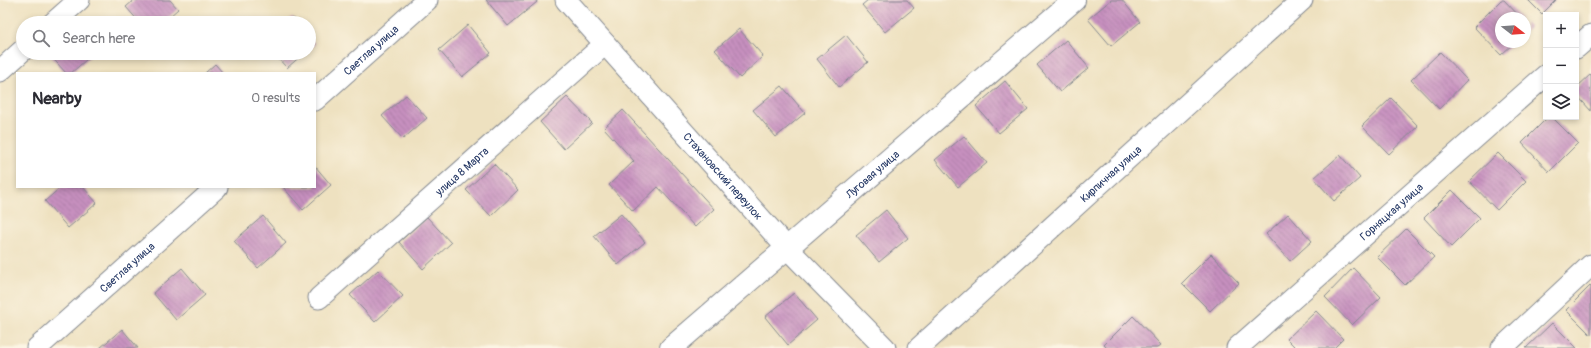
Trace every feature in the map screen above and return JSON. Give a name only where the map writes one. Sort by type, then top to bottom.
[{"type":"street","points":[[61,16],[78,0]]},
{"type":"street","name":"Светлая улица","points":[[316,99],[427,0]]},
{"type":"street","name":"Стахановский переулок","points":[[566,0],[787,248],[885,348]]},
{"type":"street","name":"Луговая улица","points":[[671,348],[1074,0]]},
{"type":"street","name":"Кирпичная улица","points":[[919,348],[1302,0]]},
{"type":"street","points":[[1579,45],[1591,35]]},
{"type":"street","name":"улица 8 Марта","points":[[319,298],[605,44]]},
{"type":"street","points":[[0,71],[16,56]]},
{"type":"street","name":"Горняцкая улица","points":[[1237,348],[1543,78]]},
{"type":"street","name":"Светлая улица","points":[[37,348],[216,188]]},
{"type":"street","points":[[1502,348],[1591,264]]},
{"type":"building","points":[[134,0],[170,0],[178,9],[170,16],[134,16],[126,7]]},
{"type":"building","points":[[486,0],[536,0],[537,2],[508,26]]},
{"type":"building","points":[[868,0],[907,0],[914,8],[885,32],[862,5]]},
{"type":"building","points":[[1111,0],[1122,0],[1140,22],[1111,46],[1088,19]]},
{"type":"building","points":[[1501,0],[1504,0],[1515,12],[1495,12],[1495,48],[1509,48],[1501,55],[1474,27]]},
{"type":"building","points":[[1528,0],[1556,0],[1543,12],[1542,14]]},
{"type":"building","points":[[468,25],[491,53],[462,77],[439,50]]},
{"type":"building","points":[[739,29],[763,56],[740,78],[715,50]]},
{"type":"building","points":[[846,35],[868,62],[839,87],[817,59]]},
{"type":"building","points":[[1066,40],[1089,68],[1060,92],[1037,65]]},
{"type":"building","points":[[1440,52],[1467,80],[1439,109],[1411,80]]},
{"type":"building","points":[[54,60],[86,60],[72,72],[65,72]]},
{"type":"building","points":[[280,60],[296,60],[287,68]]},
{"type":"building","points":[[215,64],[222,72],[206,72]]},
{"type":"building","points":[[1591,74],[1591,111],[1579,97],[1579,85]]},
{"type":"building","points":[[1005,81],[1028,109],[999,133],[976,106]]},
{"type":"building","points":[[782,86],[805,113],[776,137],[753,110]]},
{"type":"building","points":[[406,95],[427,118],[403,139],[382,116]]},
{"type":"building","points":[[567,97],[592,123],[564,149],[540,122]]},
{"type":"building","points":[[1391,98],[1418,126],[1389,154],[1362,126]]},
{"type":"building","points":[[623,110],[714,209],[695,227],[658,187],[633,211],[609,185],[634,161],[604,128]]},
{"type":"building","points":[[1545,120],[1555,120],[1578,143],[1549,172],[1522,143]]},
{"type":"building","points":[[964,136],[987,163],[958,187],[935,160]]},
{"type":"building","points":[[1498,153],[1526,181],[1497,210],[1469,181]]},
{"type":"building","points":[[1340,155],[1360,178],[1334,201],[1314,178]]},
{"type":"building","points":[[494,164],[518,190],[491,216],[466,190]]},
{"type":"building","points":[[316,167],[331,185],[303,210],[284,188],[316,188]]},
{"type":"building","points":[[60,188],[84,188],[97,203],[68,228],[45,201]]},
{"type":"building","points":[[1452,190],[1480,218],[1451,247],[1424,218]]},
{"type":"building","points":[[886,210],[908,238],[879,262],[856,235]]},
{"type":"building","points":[[621,214],[645,242],[618,265],[594,236]]},
{"type":"building","points":[[1288,214],[1312,241],[1290,261],[1266,234]]},
{"type":"building","points":[[263,216],[286,243],[258,268],[234,241]]},
{"type":"building","points":[[427,217],[451,243],[423,269],[399,242]]},
{"type":"building","points":[[1406,229],[1434,257],[1405,285],[1377,257]]},
{"type":"building","points":[[1211,254],[1239,283],[1210,311],[1182,283]]},
{"type":"building","points":[[182,268],[205,295],[176,320],[153,293]]},
{"type":"building","points":[[1353,268],[1381,297],[1352,325],[1325,297]]},
{"type":"building","points":[[378,270],[403,296],[375,322],[350,295]]},
{"type":"building","points":[[1591,285],[1591,335],[1566,310]]},
{"type":"building","points":[[794,293],[817,320],[788,345],[765,317]]},
{"type":"building","points":[[1316,311],[1343,339],[1334,348],[1296,348],[1287,339]]},
{"type":"building","points":[[1133,316],[1161,345],[1157,348],[1107,348],[1104,345]]},
{"type":"building","points":[[1552,323],[1577,348],[1526,348]]},
{"type":"building","points":[[122,329],[138,348],[100,348]]}]
